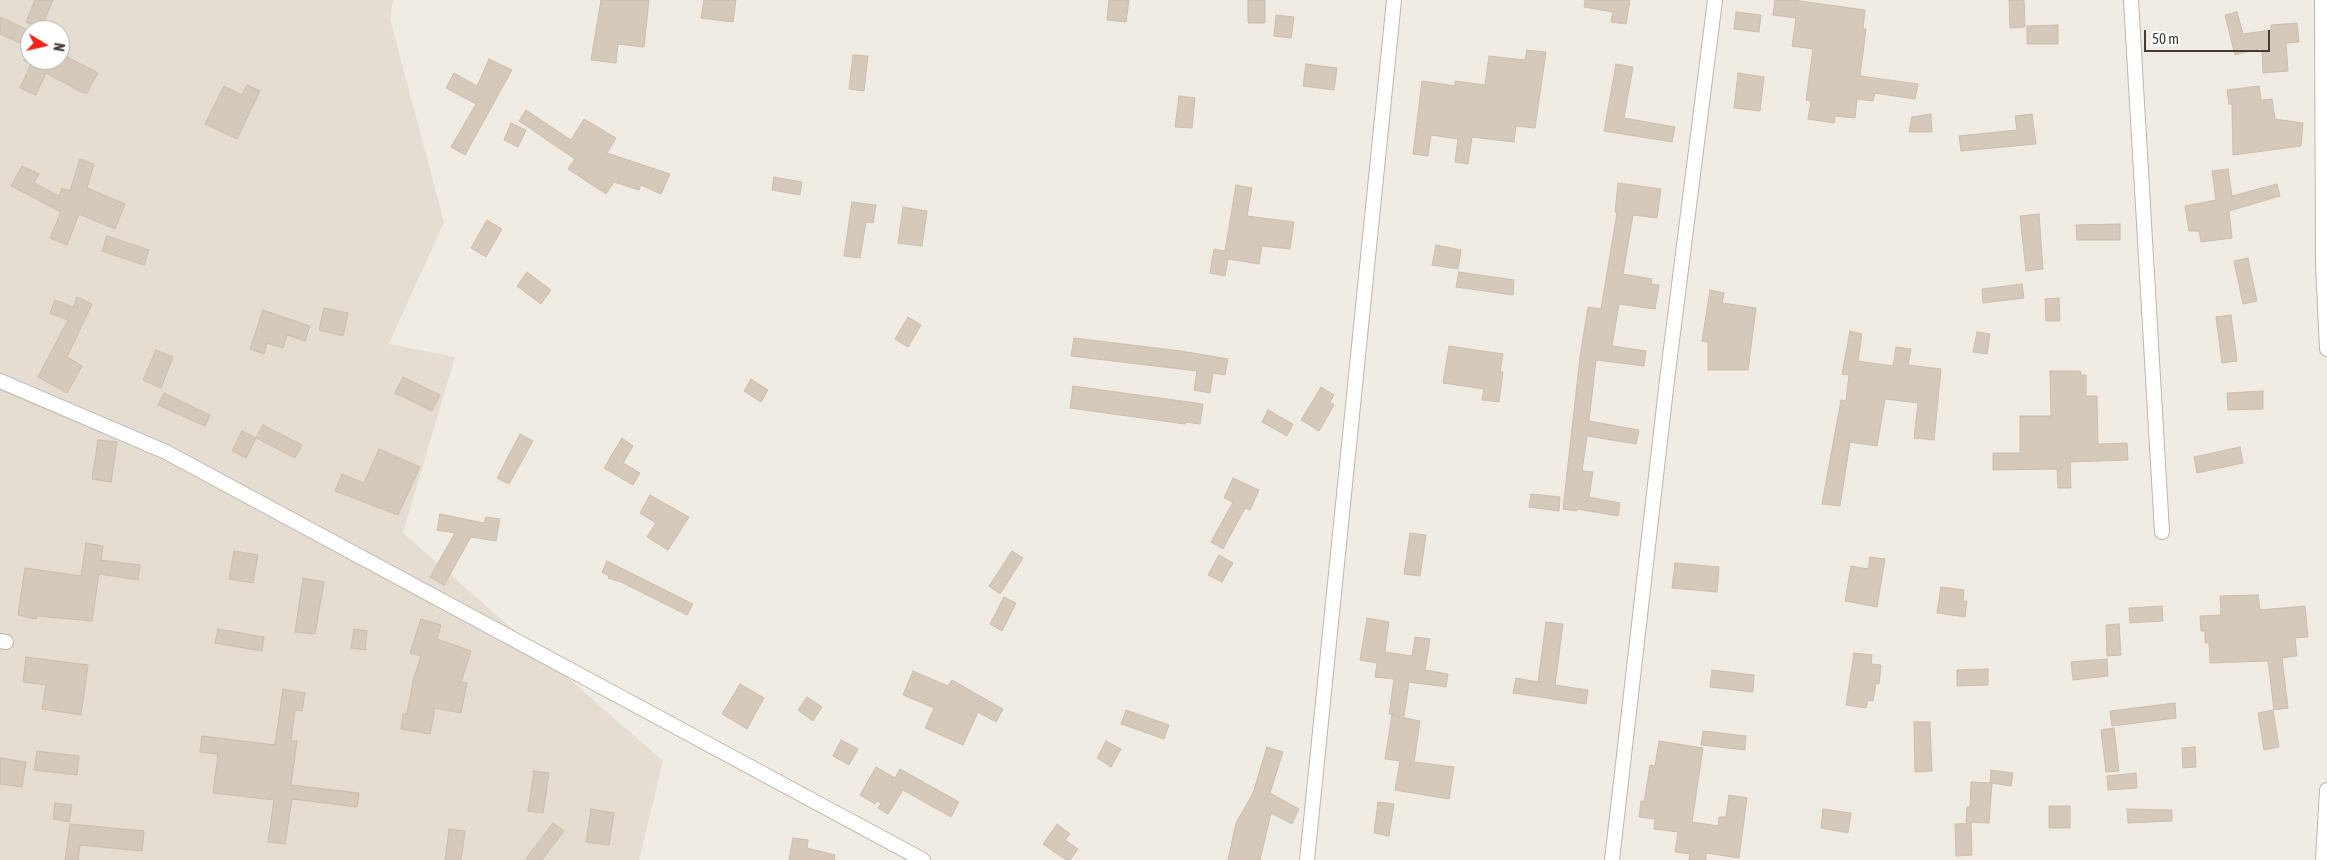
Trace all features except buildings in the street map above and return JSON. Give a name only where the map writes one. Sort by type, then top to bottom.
[{"type":"street","points":[[1307,860],[1394,0]]},
{"type":"street","points":[[1612,860],[1668,370],[1715,0]]},
{"type":"street","points":[[2131,0],[2162,532]]},
{"type":"street","points":[[2322,0],[2323,265],[2327,350]]},
{"type":"street","points":[[0,381],[166,452],[923,860]]},
{"type":"street","points":[[2323,860],[2327,790]]},
{"type":"street","points":[[2323,860],[2327,855]]},
{"type":"shaded area","points":[[0,0],[393,0],[390,19],[444,222],[389,344],[455,357],[403,533],[663,761],[639,860],[0,860]]}]
